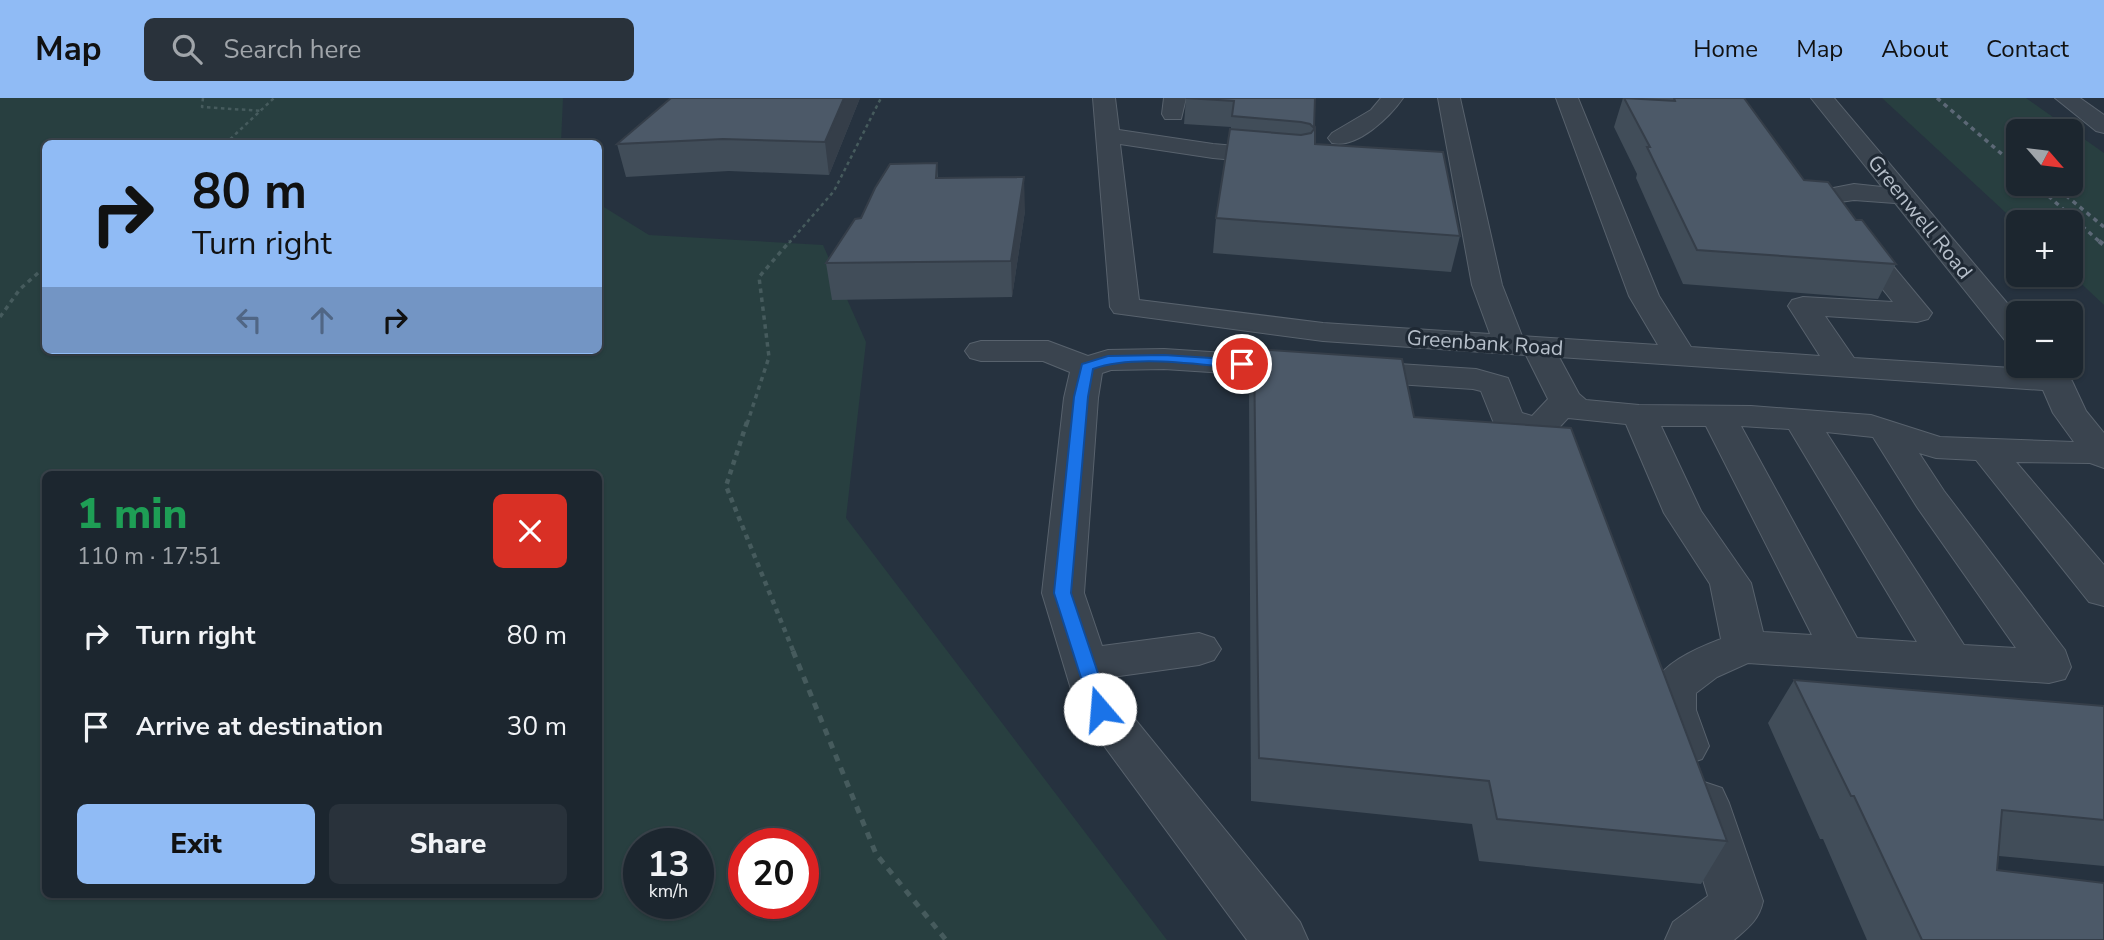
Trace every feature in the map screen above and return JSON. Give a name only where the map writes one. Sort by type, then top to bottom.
[{"type":"street","points":[[1104,98],[1125,307],[1105,341],[1081,397],[1063,593],[1100,709],[1280,940]]},
{"type":"street","points":[[1340,138],[1379,115],[1392,98]]},
{"type":"street","points":[[1449,98],[1487,285],[1523,345],[1565,400],[1577,410],[1871,425],[1936,447],[2103,455]]},
{"type":"street","points":[[1567,98],[1644,296],[1681,356]]},
{"type":"street","name":"Greenwell Road","points":[[1822,98],[2006,321]]},
{"type":"street","points":[[2066,98],[2104,126]]},
{"type":"street","points":[[1108,135],[1213,150],[1297,158]]},
{"type":"street","points":[[1844,367],[1803,306],[1917,313],[1822,197],[1854,192],[1902,195]]},
{"type":"street","name":"Greenbank Road","points":[[1125,307],[1323,332],[1844,367],[2006,372]]},
{"type":"street","points":[[981,351],[1048,351],[1097,363],[1164,359],[1476,379],[1496,386],[1507,419],[1524,427],[1543,425],[1565,400]]},
{"type":"street","points":[[2051,378],[2070,413],[2103,455]]},
{"type":"street","points":[[1639,415],[1683,513],[1730,583],[1745,647]]},
{"type":"street","points":[[1718,416],[1843,653]]},
{"type":"street","points":[[1801,420],[1951,662]]},
{"type":"street","points":[[1693,940],[1735,906],[1736,901],[1673,709],[1672,696],[1677,682],[1704,664],[1745,647],[2047,668],[2050,665],[1930,499],[1886,431]]},
{"type":"street","points":[[1987,450],[2104,592]]},
{"type":"street","points":[[1086,664],[1199,649]]},
{"type":"path","points":[[203,98],[202,107],[263,111]]},
{"type":"path","points":[[230,140],[274,98]]},
{"type":"path","points":[[881,98],[834,191],[759,277],[769,357],[726,486],[876,854],[946,940]]},
{"type":"path","points":[[0,317],[20,289],[42,270]]},
{"type":"green space","points":[[0,98],[563,98],[561,140],[42,140],[42,354],[602,354],[602,206],[649,235],[823,245],[866,342],[846,518],[1167,940],[0,940]]},
{"type":"green space","points":[[1882,98],[2026,98],[2056,119],[2006,119],[2006,196],[2083,196],[2083,138],[2104,153],[2104,305],[2083,285],[2083,210],[2006,210],[2006,213]]},
{"type":"building","points":[[671,98],[844,98],[825,142],[723,139],[617,144]]},
{"type":"building","points":[[1186,98],[1315,98],[1314,128],[1301,122],[1232,116],[1234,101]]},
{"type":"building","points":[[1624,98],[1675,101],[1674,98],[1744,98],[1804,180],[1828,182],[1856,220],[1862,220],[1896,264],[1697,250],[1647,147],[1650,147]]},
{"type":"building","points":[[1315,128],[1315,144],[1443,152],[1460,236],[1216,218],[1230,129],[1301,135],[1311,133]]},
{"type":"building","points":[[937,163],[936,178],[1024,177],[1011,261],[826,263],[855,219],[861,218],[890,164]]},
{"type":"building","points":[[1254,349],[1402,359],[1414,417],[1571,428],[1727,841],[1497,819],[1489,781],[1259,758]]},
{"type":"building","points":[[1794,680],[2104,706],[2104,820],[2002,810],[1997,870],[2104,883],[2104,940],[1922,940],[1854,796],[1851,796]]},
{"type":"railway","points":[[1937,98],[2006,158]]},
{"type":"railway","points":[[2048,196],[2101,243]]},
{"type":"railway","points":[[2067,196],[2104,227]]},
{"type":"railway","points":[[2099,241],[2104,245]]},
{"type":"route","points":[[1100,709],[1063,593],[1081,397],[1087,367],[1108,360],[1164,359],[1242,364]]}]
